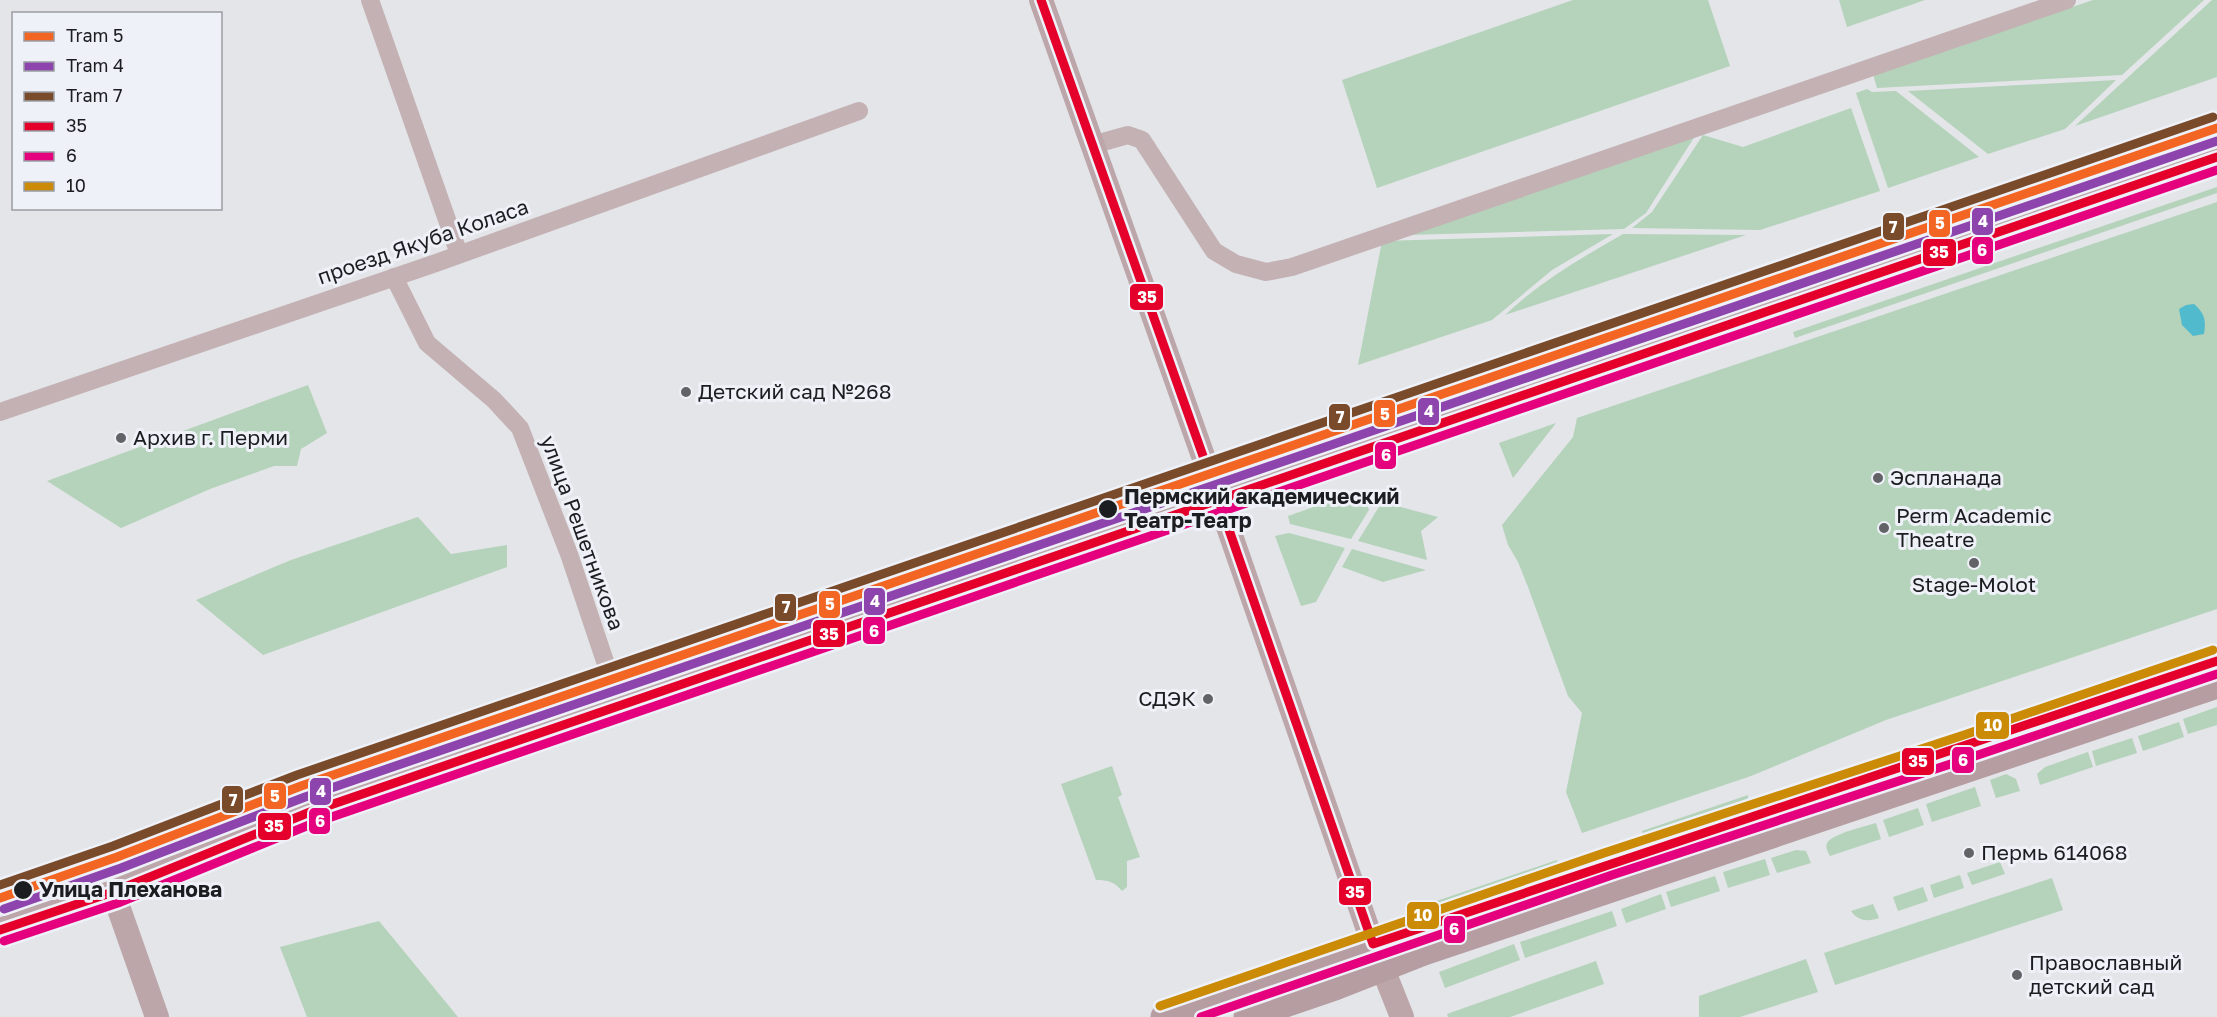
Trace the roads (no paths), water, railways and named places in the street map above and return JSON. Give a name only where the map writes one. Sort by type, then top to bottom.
[{"type":"main road","points":[[1041,0],[1378,956],[1402,1017]]},
{"type":"main road","points":[[0,930],[113,892],[310,812],[2217,157]]},
{"type":"main road","points":[[1164,1017],[1378,956],[1608,864],[2217,661]]},
{"type":"main road","points":[[1247,1017],[1335,987],[1378,956],[1435,948],[2217,685]]},
{"type":"main road","points":[[113,892],[157,1017]]},
{"type":"street","points":[[370,0],[459,254]]},
{"type":"street","points":[[1092,145],[1128,135],[1142,140],[1214,251],[1236,264],[1266,272],[1292,267],[2067,0]]},
{"type":"street","name":"проезд Якуба Коласа","points":[[0,412],[394,277],[859,111]]},
{"type":"street","name":"улица Решетникова","points":[[394,277],[427,343],[494,400],[520,428],[569,554],[620,706]]},
{"type":"water","points":[[2194,304],[2203,314],[2205,325],[2204,334],[2193,336],[2182,325],[2179,309]]},
{"type":"tram line","name":"7","points":[[0,885],[113,846],[297,775],[2213,117]]},
{"type":"tram line","name":"5","points":[[0,898],[117,857],[301,786],[2217,128]]},
{"type":"tram line","name":"4","points":[[4,909],[121,868],[305,797],[2217,141]]},
{"type":"place","name":"Детский сад №268","points":[[686,392]]},
{"type":"place","name":"Архив г. Перми","points":[[121,438]]},
{"type":"place","name":"Эспланада","points":[[1878,478]]},
{"type":"place","name":"Пермский академический Театр-Театр","points":[[1108,509]]},
{"type":"place","name":"Perm Academic Theatre","points":[[1884,528]]},
{"type":"place","name":"Stage-Molot","points":[[1974,563]]},
{"type":"place","name":"СДЭК","points":[[1208,699]]},
{"type":"place","name":"Пермь 614068","points":[[1969,853]]},
{"type":"place","name":"Улица Плеханова","points":[[23,890]]},
{"type":"place","name":"Православный детский сад","points":[[2017,975]]}]
